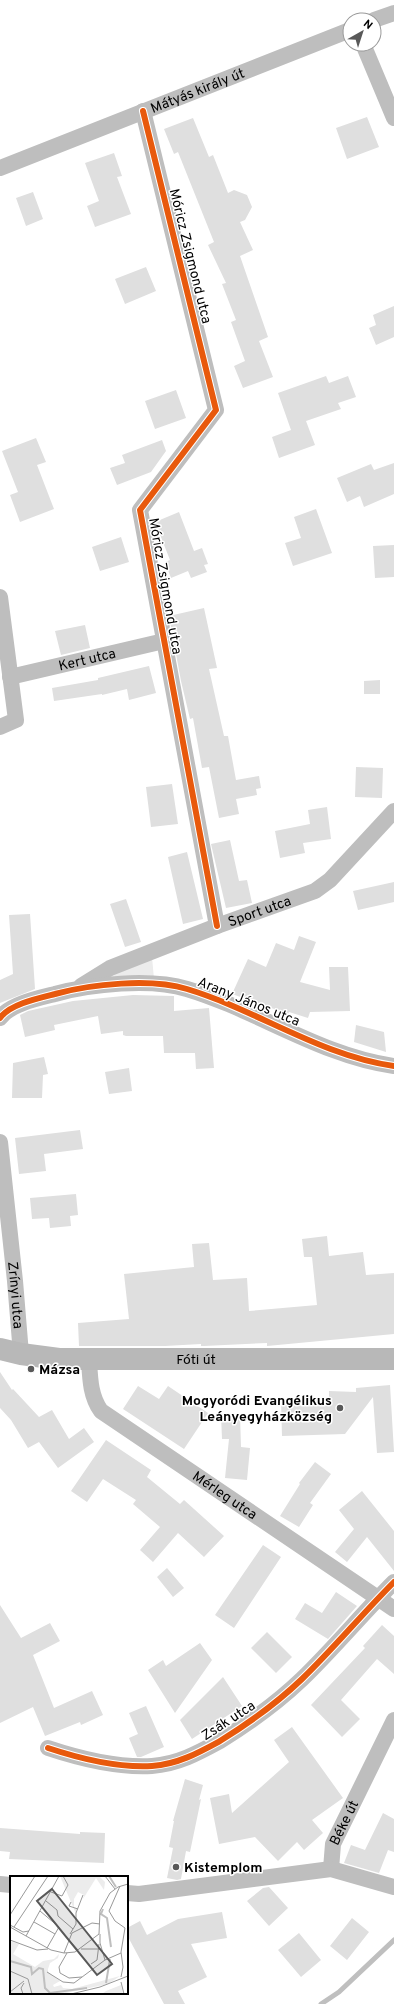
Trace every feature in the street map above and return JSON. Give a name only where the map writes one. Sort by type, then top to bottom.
[{"type":"main road","name":"Fóti út","points":[[0,1348],[21,1354],[59,1358],[89,1359],[394,1359]]},
{"type":"street","points":[[382,17],[394,12]]},
{"type":"street","name":"Mátyás király út","points":[[0,168],[342,33]]},
{"type":"street","points":[[366,52],[394,118]]},
{"type":"street","name":"Móricz Zsigmond utca","points":[[143,111],[216,410],[140,510],[217,926]]},
{"type":"street","points":[[0,597],[16,720],[0,727]]},
{"type":"street","name":"Kert utca","points":[[10,677],[164,641]]},
{"type":"street","name":"Sport utca","points":[[79,987],[110,968],[322,886],[394,811]]},
{"type":"street","name":"Arany János utca","points":[[0,1018],[10,1010],[27,1001],[79,987],[138,984],[171,985],[186,988],[351,1056],[394,1066]]},
{"type":"street","name":"Zrínyi utca","points":[[0,1142],[15,1281],[21,1354]]},
{"type":"street","name":"Mérleg utca","points":[[89,1359],[95,1403],[101,1411],[243,1508],[379,1597],[394,1609]]},
{"type":"street","points":[[379,1597],[394,1582]]},
{"type":"street","name":"Zsák utca","points":[[48,1748],[91,1760],[132,1766],[167,1764],[182,1761],[198,1754],[256,1718],[297,1684],[379,1597]]},
{"type":"street","name":"Béke út","points":[[331,1869],[333,1844],[394,1720]]},
{"type":"street","points":[[128,1893],[139,1894],[331,1869],[394,1887]]},
{"type":"street","points":[[0,1884],[10,1885]]},
{"type":"shaded area","points":[[152,957],[154,979],[94,982]]},
{"type":"building","points":[[367,117],[379,147],[347,159],[336,128]]},
{"type":"building","points":[[193,118],[209,157],[213,155],[228,193],[234,190],[247,195],[252,207],[245,220],[240,222],[253,250],[240,256],[268,337],[259,341],[273,377],[243,388],[234,366],[245,361],[231,322],[236,320],[222,284],[226,283],[208,245],[214,242],[178,152],[174,154],[164,129]]},
{"type":"building","points":[[114,153],[122,176],[117,177],[131,214],[95,227],[87,206],[99,201],[85,163]]},
{"type":"building","points":[[33,192],[43,219],[26,226],[16,198]]},
{"type":"building","points":[[146,267],[156,291],[125,304],[115,279]]},
{"type":"building","points":[[394,306],[394,337],[376,345],[369,328],[376,325],[373,315]]},
{"type":"building","points":[[326,376],[329,383],[348,376],[356,397],[338,403],[341,409],[306,421],[315,445],[279,458],[272,437],[291,430],[278,393]]},
{"type":"building","points":[[176,390],[186,418],[155,429],[145,401]]},
{"type":"building","points":[[36,438],[46,462],[37,465],[54,509],[20,522],[10,495],[18,492],[2,451]]},
{"type":"building","points":[[162,440],[166,451],[151,472],[117,485],[110,468],[125,463],[122,455]]},
{"type":"building","points":[[394,463],[394,494],[364,507],[360,496],[347,502],[337,478],[371,464],[374,470]]},
{"type":"building","points":[[316,509],[332,553],[293,566],[285,543],[301,538],[294,517]]},
{"type":"building","points":[[179,512],[194,551],[202,548],[208,564],[204,565],[207,572],[191,578],[188,571],[171,578],[165,562],[170,560],[155,522]]},
{"type":"building","points":[[121,537],[129,562],[100,571],[92,547]]},
{"type":"building","points":[[394,545],[394,577],[375,578],[373,546]]},
{"type":"building","points":[[204,608],[217,668],[209,669],[224,736],[228,736],[236,780],[259,776],[261,788],[256,789],[257,795],[236,799],[239,814],[219,818],[209,767],[202,768],[193,718],[190,719],[181,681],[169,616]]},
{"type":"building","points":[[85,625],[90,648],[61,655],[55,631]]},
{"type":"building","points":[[149,666],[156,693],[129,700],[127,689],[102,695],[54,701],[52,688],[98,680],[98,678]]},
{"type":"building","points":[[380,680],[380,694],[364,694],[364,681]]},
{"type":"building","points":[[356,767],[383,768],[382,798],[355,797]]},
{"type":"building","points":[[172,784],[178,824],[151,827],[146,787]]},
{"type":"building","points":[[327,807],[331,839],[303,843],[305,853],[280,858],[275,831],[310,824],[308,810]]},
{"type":"building","points":[[230,840],[239,881],[247,880],[252,903],[226,908],[211,844]]},
{"type":"building","points":[[187,852],[203,919],[183,924],[168,857]]},
{"type":"building","points":[[394,882],[394,902],[358,910],[353,891]]},
{"type":"building","points":[[126,899],[141,942],[125,947],[110,904]]},
{"type":"building","points":[[30,914],[35,989],[0,1003],[0,980],[13,974],[9,915]]},
{"type":"building","points":[[299,936],[316,942],[300,982],[330,990],[329,967],[348,967],[350,1011],[310,1012],[308,1018],[289,1012],[288,1014],[232,994],[248,959],[266,967],[276,943],[294,950]]},
{"type":"building","points":[[133,995],[174,996],[174,1011],[209,1008],[214,1068],[196,1069],[195,1053],[164,1053],[163,1036],[126,1036],[123,1035],[123,1031],[101,1034],[98,1016],[54,1025],[55,1030],[25,1037],[20,1015],[28,1011],[73,1001]]},
{"type":"building","points":[[356,1025],[384,1032],[386,1052],[354,1042]]},
{"type":"building","points":[[44,1057],[48,1074],[43,1075],[42,1098],[12,1098],[13,1063]]},
{"type":"building","points":[[129,1068],[132,1091],[109,1094],[105,1072]]},
{"type":"building","points":[[80,1130],[83,1149],[44,1154],[46,1171],[19,1174],[15,1138]]},
{"type":"building","points":[[76,1194],[78,1215],[70,1216],[71,1226],[50,1228],[49,1218],[32,1219],[30,1198]]},
{"type":"building","points":[[327,1236],[329,1256],[363,1252],[366,1275],[394,1273],[394,1334],[267,1346],[267,1343],[204,1346],[201,1346],[201,1344],[165,1346],[79,1346],[78,1323],[129,1319],[124,1274],[194,1267],[192,1244],[209,1243],[213,1280],[247,1278],[249,1311],[317,1305],[312,1257],[304,1257],[302,1239]]},
{"type":"building","points":[[0,1372],[12,1390],[13,1389],[39,1417],[52,1410],[69,1439],[84,1428],[94,1442],[58,1468],[39,1442],[28,1448],[11,1420],[0,1408]]},
{"type":"building","points":[[390,1385],[394,1452],[377,1453],[373,1397],[345,1434],[282,1436],[281,1400],[329,1399],[329,1391],[356,1392],[356,1388]]},
{"type":"building","points":[[138,1386],[159,1399],[168,1386],[208,1413],[184,1449],[123,1409]]},
{"type":"building","points":[[240,1414],[241,1447],[250,1448],[247,1480],[225,1478],[229,1439],[222,1439],[221,1415]]},
{"type":"building","points":[[106,1440],[151,1470],[147,1477],[180,1504],[184,1500],[224,1536],[204,1557],[178,1533],[153,1562],[140,1550],[160,1527],[133,1504],[136,1500],[103,1479],[87,1502],[71,1491]]},
{"type":"building","points":[[315,1462],[331,1474],[310,1503],[313,1505],[299,1527],[280,1516],[300,1484],[299,1483]]},
{"type":"building","points":[[362,1491],[394,1531],[394,1571],[367,1537],[347,1562],[335,1552],[354,1529],[339,1510]]},
{"type":"building","points":[[263,1545],[281,1557],[234,1628],[215,1615]]},
{"type":"building","points":[[167,1568],[184,1588],[173,1597],[157,1577]]},
{"type":"building","points":[[336,1592],[357,1606],[328,1639],[295,1619],[305,1603],[322,1613]]},
{"type":"building","points":[[0,1605],[21,1638],[50,1623],[60,1641],[33,1655],[54,1708],[92,1691],[103,1715],[81,1725],[80,1722],[45,1736],[33,1707],[0,1723]]},
{"type":"building","points":[[382,1625],[394,1636],[394,1674],[377,1659],[341,1700],[360,1719],[342,1737],[311,1705],[365,1648],[363,1646]]},
{"type":"building","points":[[267,1632],[292,1657],[276,1673],[251,1648]]},
{"type":"building","points":[[200,1643],[212,1660],[175,1713],[148,1670],[163,1660],[166,1666]]},
{"type":"building","points":[[223,1677],[242,1706],[192,1739],[180,1720]]},
{"type":"building","points":[[146,1706],[164,1747],[141,1757],[137,1757],[129,1738],[138,1734],[129,1713]]},
{"type":"building","points":[[292,1727],[343,1798],[312,1820],[323,1833],[304,1850],[297,1842],[278,1861],[255,1837],[219,1844],[210,1798],[229,1794],[232,1813],[289,1762],[274,1740]]},
{"type":"building","points":[[185,1779],[203,1785],[190,1852],[186,1851],[181,1879],[177,1880],[167,1878],[173,1848],[169,1847],[173,1821]]},
{"type":"building","points":[[383,1813],[394,1819],[394,1852],[388,1850],[379,1873],[344,1863],[351,1845],[365,1850]]},
{"type":"building","points":[[0,1828],[80,1834],[80,1832],[105,1833],[104,1863],[9,1859],[10,1852],[0,1851]]},
{"type":"building","points":[[269,1887],[288,1908],[269,1926],[247,1901],[263,1888]]},
{"type":"building","points":[[222,1912],[227,1938],[191,1944],[207,1977],[178,1991],[185,2004],[164,2004],[128,1937],[128,1927],[140,1921],[147,1935],[178,1919]]},
{"type":"building","points":[[352,1918],[369,1932],[347,1960],[330,1946]]},
{"type":"building","points":[[299,1933],[321,1960],[301,1977],[278,1950]]},
{"type":"waterway","points":[[321,2004],[339,1992],[394,1940]]},
{"type":"cycle path","points":[[143,111],[216,410],[140,510],[217,926]]},
{"type":"cycle path","points":[[0,1018],[11,1009],[25,1002],[70,990],[103,985],[139,983],[156,984],[187,989],[239,1008],[315,1043],[341,1053],[367,1061],[394,1066]]},
{"type":"cycle path","points":[[48,1748],[73,1756],[126,1766],[161,1765],[196,1754],[231,1734],[283,1696],[314,1667],[394,1582]]},
{"type":"place","name":"Mázsa","points":[[31,1369]]},
{"type":"place","name":"Mogyoródi Evangélikus Leányegyházközség","points":[[340,1408]]},
{"type":"place","name":"Kistemplom","points":[[176,1867]]}]
